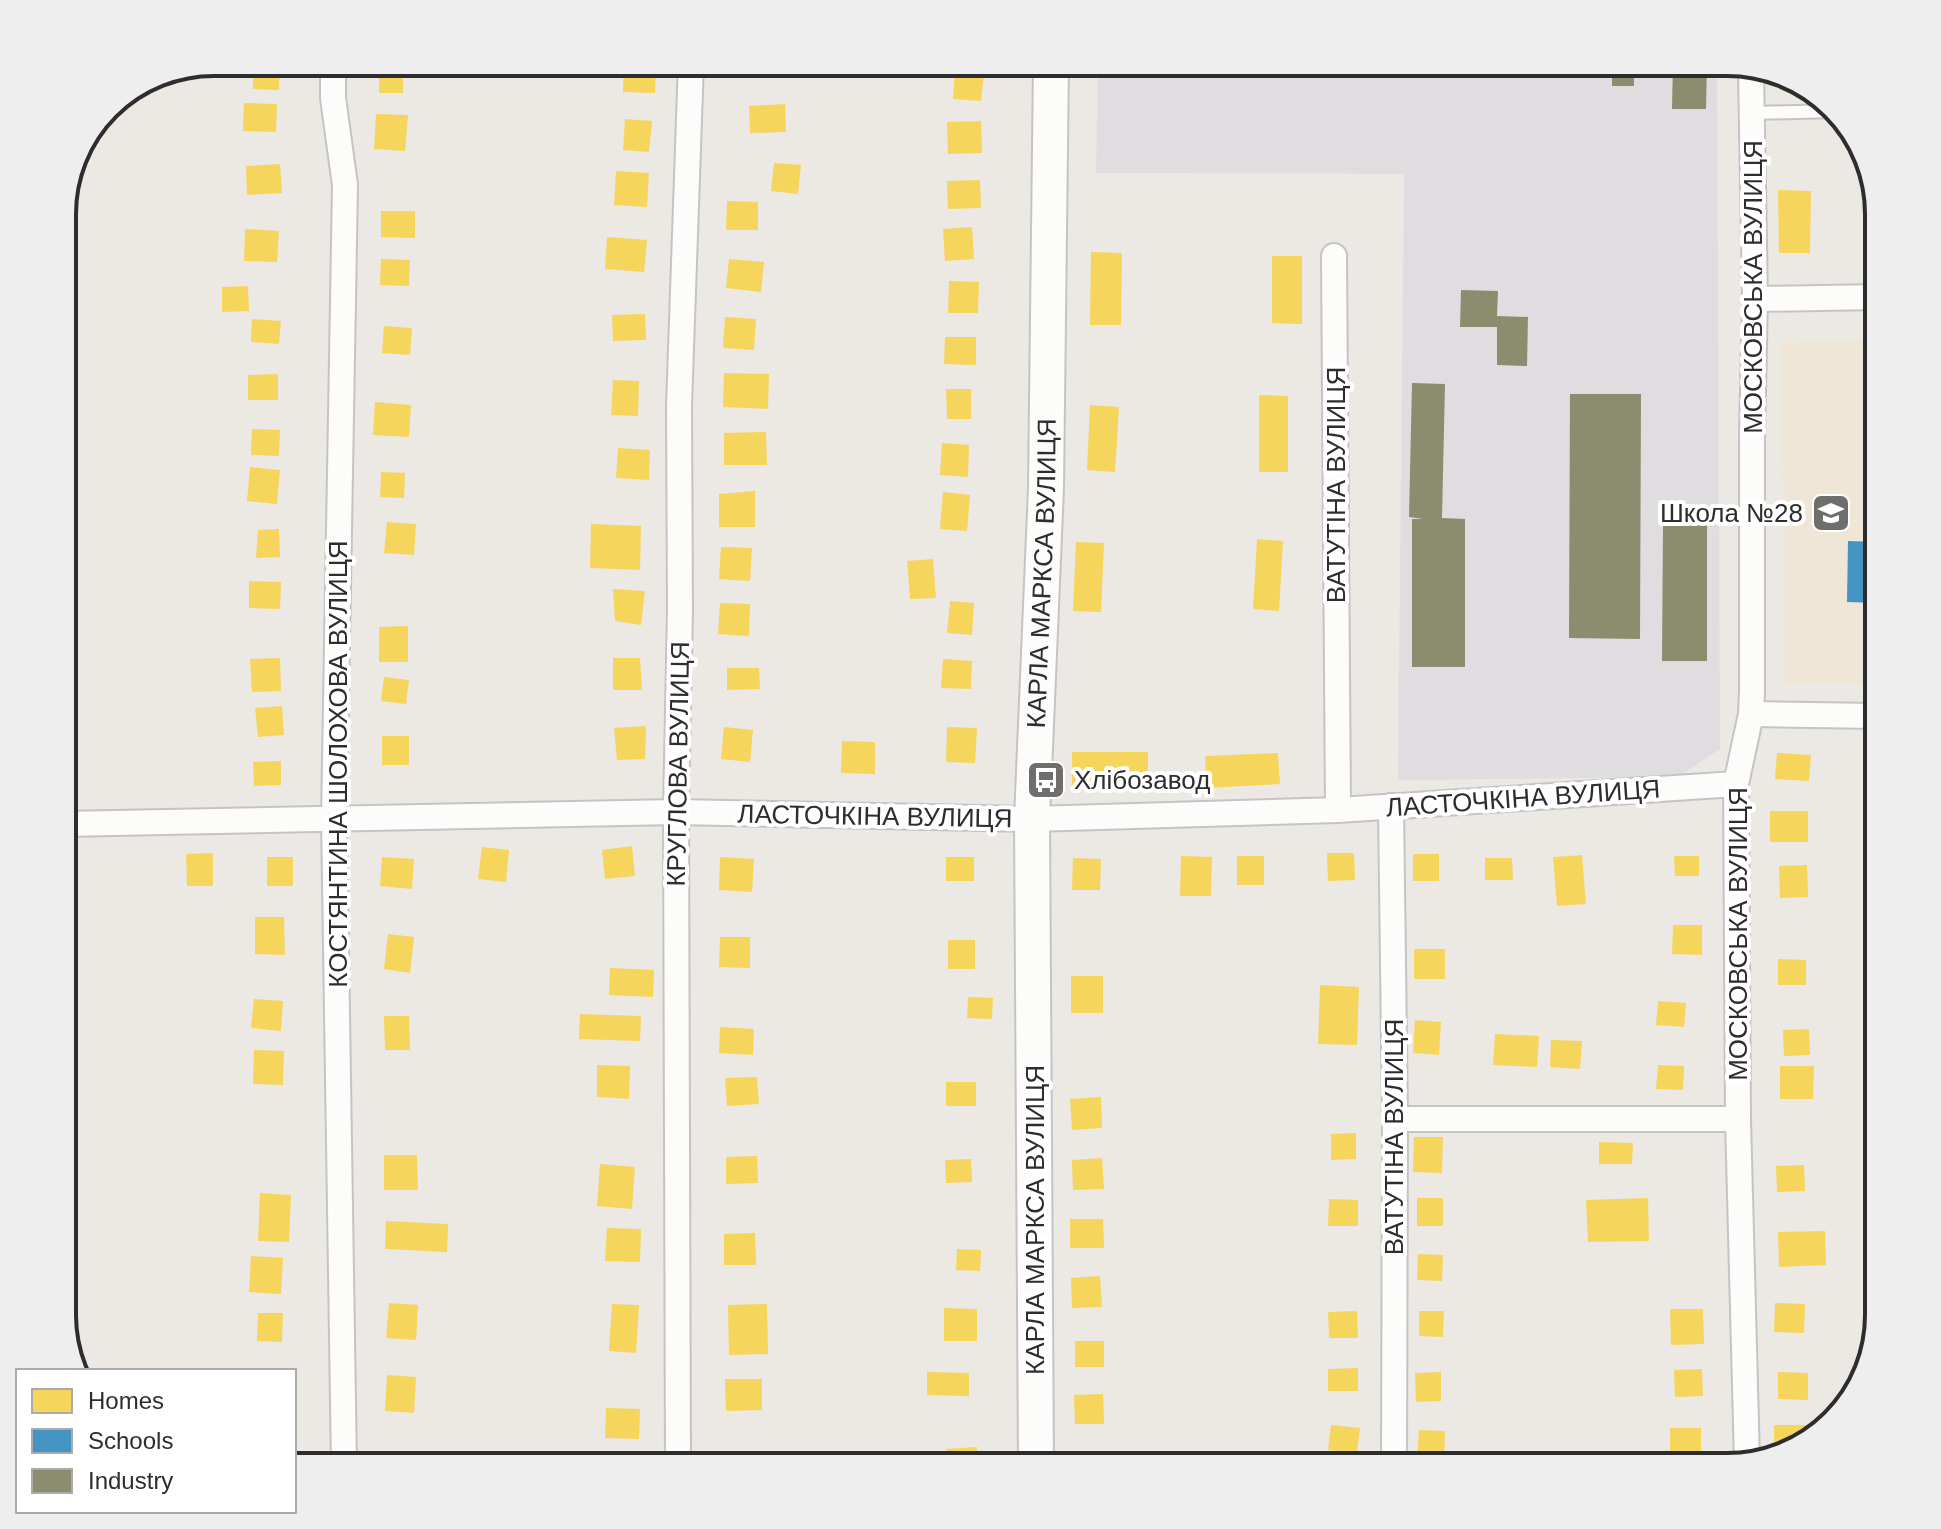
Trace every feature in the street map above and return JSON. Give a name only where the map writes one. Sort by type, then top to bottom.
[{"type":"street","name":"КОСТЯНТИНА ШОЛОХОВА ВУЛИЦЯ","points":[[333,76],[333,98],[345,185],[334,818],[344,1453]]},
{"type":"street","name":"КРУГЛОВА ВУЛИЦЯ","points":[[678,1453],[676,812],[679,406],[691,76]]},
{"type":"street","name":"КАРЛА МАРКСА ВУЛИЦЯ","points":[[1036,1453],[1032,819],[1046,473],[1051,76]]},
{"type":"street","name":"МОСКОВСЬКА ВУЛИЦЯ","points":[[1747,1451],[1738,1119],[1736,784],[1751,714],[1755,299],[1751,78]]},
{"type":"street","name":"ВАТУТІНА ВУЛИЦЯ","points":[[1334,256],[1338,810]]},
{"type":"street","points":[[1755,299],[1865,297]]},
{"type":"street","points":[[1751,714],[1865,716]]},
{"type":"street","name":"ЛАСТОЧКІНА ВУЛИЦЯ","points":[[76,824],[676,812],[1032,819],[1338,810],[1736,784]]},
{"type":"street","name":"ВАТУТІНА ВУЛИЦЯ","points":[[1391,806],[1395,1119],[1394,1453]]},
{"type":"street","points":[[1395,1119],[1738,1119]]},
{"type":"lane","points":[[1753,113],[1820,111]]},
{"type":"shaded area","points":[[1098,76],[1717,76],[1720,749],[1678,777],[1398,780],[1404,174],[1096,173]]},
{"type":"shaded area","name":"Школа №28","points":[[1865,341],[1865,684],[1784,684],[1781,342]]},
{"type":"building: Homes","points":[[253,76],[280,76],[279,90],[253,89]]},
{"type":"building: Homes","points":[[379,76],[403,76],[403,93],[379,93]]},
{"type":"building: Homes","points":[[624,76],[656,76],[655,93],[623,92]]},
{"type":"building: Homes","points":[[955,76],[984,76],[981,101],[953,99]]},
{"type":"building: Homes","points":[[244,103],[277,104],[276,132],[243,131]]},
{"type":"building: Homes","points":[[785,104],[786,132],[750,133],[749,106]]},
{"type":"building: Homes","points":[[376,114],[408,115],[405,151],[374,149]]},
{"type":"building: Homes","points":[[625,119],[652,121],[649,152],[623,150]]},
{"type":"building: Homes","points":[[981,121],[982,153],[948,154],[947,122]]},
{"type":"building: Homes","points":[[774,163],[801,165],[798,194],[771,191]]},
{"type":"building: Homes","points":[[280,164],[282,193],[247,195],[246,166]]},
{"type":"building: Homes","points":[[616,171],[649,173],[647,207],[614,205]]},
{"type":"building: Homes","points":[[980,180],[981,208],[948,209],[947,181]]},
{"type":"building: Homes","points":[[1778,190],[1811,191],[1810,253],[1779,253]]},
{"type":"building: Homes","points":[[727,201],[758,202],[758,230],[726,230]]},
{"type":"building: Homes","points":[[381,211],[415,211],[415,238],[381,237]]},
{"type":"building: Homes","points":[[972,227],[974,259],[945,261],[943,229]]},
{"type":"building: Homes","points":[[245,229],[279,231],[277,262],[244,261]]},
{"type":"building: Homes","points":[[607,237],[647,240],[644,272],[605,269]]},
{"type":"building: Homes","points":[[1091,252],[1122,253],[1121,325],[1090,325]]},
{"type":"building: Homes","points":[[1272,256],[1302,256],[1302,324],[1272,323]]},
{"type":"building: Homes","points":[[381,259],[410,260],[409,286],[380,285]]},
{"type":"building: Homes","points":[[729,259],[764,262],[761,292],[726,288]]},
{"type":"building: Homes","points":[[949,281],[979,282],[978,313],[948,313]]},
{"type":"building: Homes","points":[[248,286],[249,311],[222,312],[222,287]]},
{"type":"building: Homes","points":[[645,314],[646,340],[613,341],[612,315]]},
{"type":"building: Homes","points":[[725,317],[756,319],[754,350],[723,348]]},
{"type":"building: Homes","points":[[252,319],[281,321],[279,344],[251,342]]},
{"type":"building: Homes","points":[[384,326],[412,328],[410,355],[382,353]]},
{"type":"building: Homes","points":[[945,337],[976,337],[976,365],[944,364]]},
{"type":"building: Homes","points":[[724,373],[769,374],[768,409],[723,407]]},
{"type":"building: Homes","points":[[278,374],[278,400],[248,400],[248,375]]},
{"type":"building: Homes","points":[[613,380],[639,381],[638,416],[611,415]]},
{"type":"building: Homes","points":[[946,389],[971,389],[971,419],[947,419]]},
{"type":"building: Homes","points":[[1259,395],[1288,396],[1288,472],[1259,472]]},
{"type":"building: Homes","points":[[375,402],[411,405],[409,437],[373,435]]},
{"type":"building: Homes","points":[[1090,405],[1119,407],[1115,472],[1087,470]]},
{"type":"building: Homes","points":[[252,429],[280,430],[279,456],[251,455]]},
{"type":"building: Homes","points":[[766,432],[767,465],[724,465],[724,433]]},
{"type":"building: Homes","points":[[942,443],[969,445],[968,477],[940,475]]},
{"type":"building: Homes","points":[[618,448],[650,450],[649,480],[616,478]]},
{"type":"building: Homes","points":[[250,467],[280,470],[277,504],[247,501]]},
{"type":"building: Homes","points":[[381,472],[405,473],[404,498],[380,497]]},
{"type":"building: Homes","points":[[755,491],[755,527],[719,527],[719,494]]},
{"type":"building: Homes","points":[[943,492],[970,495],[967,531],[940,529]]},
{"type":"building: Homes","points":[[387,522],[416,524],[414,555],[384,553]]},
{"type":"building: Homes","points":[[591,524],[641,526],[640,570],[590,568]]},
{"type":"building: Homes","points":[[279,529],[280,557],[256,558],[258,530]]},
{"type":"building: Homes","points":[[1257,539],[1283,541],[1279,611],[1253,609]]},
{"type":"building: Homes","points":[[1076,542],[1104,543],[1101,612],[1073,611]]},
{"type":"building: Homes","points":[[721,547],[752,548],[750,581],[719,579]]},
{"type":"building: Homes","points":[[933,559],[936,598],[910,599],[907,561]]},
{"type":"building: Homes","points":[[249,581],[281,582],[280,609],[249,608]]},
{"type":"building: Homes","points":[[613,589],[645,591],[641,625],[615,621]]},
{"type":"building: Homes","points":[[950,601],[974,603],[972,635],[947,633]]},
{"type":"building: Homes","points":[[720,603],[750,604],[749,636],[718,634]]},
{"type":"building: Homes","points":[[408,626],[408,662],[379,662],[379,627]]},
{"type":"building: Homes","points":[[280,658],[281,691],[252,692],[250,659]]},
{"type":"building: Homes","points":[[613,658],[640,658],[642,690],[613,690]]},
{"type":"building: Homes","points":[[943,659],[972,661],[971,689],[941,688]]},
{"type":"building: Homes","points":[[727,668],[759,668],[760,689],[727,690]]},
{"type":"building: Homes","points":[[384,677],[409,680],[406,704],[381,701]]},
{"type":"building: Homes","points":[[282,706],[284,735],[258,737],[255,708]]},
{"type":"building: Homes","points":[[646,726],[645,759],[617,760],[614,728]]},
{"type":"building: Homes","points":[[724,727],[753,730],[750,762],[721,759]]},
{"type":"building: Homes","points":[[947,727],[977,728],[975,763],[946,762]]},
{"type":"building: Homes","points":[[382,736],[409,736],[409,765],[382,765]]},
{"type":"building: Homes","points":[[842,741],[875,742],[875,774],[841,773]]},
{"type":"building: Homes","points":[[1072,752],[1148,752],[1148,788],[1072,788]]},
{"type":"building: Homes","points":[[1278,753],[1280,784],[1207,788],[1205,756]]},
{"type":"building: Homes","points":[[1777,753],[1811,755],[1809,781],[1775,779]]},
{"type":"building: Homes","points":[[281,761],[281,785],[254,786],[253,762]]},
{"type":"building: Homes","points":[[1770,811],[1808,811],[1808,842],[1770,842]]},
{"type":"building: Homes","points":[[632,846],[635,876],[605,879],[602,850]]},
{"type":"building: Homes","points":[[482,847],[509,850],[506,882],[478,879]]},
{"type":"building: Homes","points":[[213,853],[213,886],[187,886],[186,854]]},
{"type":"building: Homes","points":[[1327,853],[1354,853],[1355,880],[1328,881]]},
{"type":"building: Homes","points":[[1413,854],[1439,854],[1439,881],[1413,881]]},
{"type":"building: Homes","points":[[1582,855],[1586,904],[1557,906],[1553,857]]},
{"type":"building: Homes","points":[[1181,856],[1212,857],[1211,896],[1180,896]]},
{"type":"building: Homes","points":[[1237,856],[1264,856],[1264,885],[1237,885]]},
{"type":"building: Homes","points":[[1674,856],[1699,856],[1699,876],[1675,876]]},
{"type":"building: Homes","points":[[267,857],[293,857],[293,886],[267,886]]},
{"type":"building: Homes","points":[[382,857],[414,859],[412,889],[380,886]]},
{"type":"building: Homes","points":[[720,857],[754,859],[752,892],[719,890]]},
{"type":"building: Homes","points":[[946,857],[974,857],[974,881],[946,881]]},
{"type":"building: Homes","points":[[1073,858],[1101,859],[1100,890],[1072,890]]},
{"type":"building: Homes","points":[[1485,858],[1512,858],[1513,880],[1485,880]]},
{"type":"building: Homes","points":[[1807,865],[1808,897],[1780,898],[1779,866]]},
{"type":"building: Homes","points":[[255,917],[284,917],[285,955],[255,954]]},
{"type":"building: Homes","points":[[1673,925],[1702,925],[1702,955],[1672,954]]},
{"type":"building: Homes","points":[[388,934],[414,937],[410,973],[384,969]]},
{"type":"building: Homes","points":[[720,937],[750,937],[750,968],[719,967]]},
{"type":"building: Homes","points":[[948,940],[975,940],[975,969],[948,969]]},
{"type":"building: Homes","points":[[1414,949],[1445,949],[1445,979],[1414,979]]},
{"type":"building: Homes","points":[[1778,959],[1806,960],[1806,985],[1778,985]]},
{"type":"building: Homes","points":[[610,968],[654,970],[653,997],[609,995]]},
{"type":"building: Homes","points":[[1071,976],[1103,976],[1103,1013],[1071,1013]]},
{"type":"building: Homes","points":[[1320,985],[1359,987],[1357,1045],[1318,1044]]},
{"type":"building: Homes","points":[[968,997],[993,998],[992,1019],[967,1018]]},
{"type":"building: Homes","points":[[254,999],[283,1001],[281,1031],[251,1028]]},
{"type":"building: Homes","points":[[1658,1001],[1686,1003],[1684,1027],[1656,1025]]},
{"type":"building: Homes","points":[[580,1014],[641,1016],[640,1041],[579,1039]]},
{"type":"building: Homes","points":[[384,1016],[409,1016],[410,1050],[385,1050]]},
{"type":"building: Homes","points":[[1415,1020],[1441,1022],[1439,1055],[1413,1053]]},
{"type":"building: Homes","points":[[720,1027],[754,1029],[753,1055],[719,1053]]},
{"type":"building: Homes","points":[[1809,1029],[1810,1055],[1784,1056],[1783,1030]]},
{"type":"building: Homes","points":[[1495,1034],[1539,1036],[1537,1067],[1493,1065]]},
{"type":"building: Homes","points":[[1551,1040],[1582,1041],[1580,1069],[1550,1067]]},
{"type":"building: Homes","points":[[254,1050],[284,1051],[283,1085],[253,1084]]},
{"type":"building: Homes","points":[[597,1065],[630,1066],[629,1099],[597,1097]]},
{"type":"building: Homes","points":[[1658,1065],[1684,1066],[1683,1090],[1656,1089]]},
{"type":"building: Homes","points":[[1780,1066],[1814,1066],[1813,1099],[1780,1099]]},
{"type":"building: Homes","points":[[757,1077],[759,1104],[727,1106],[725,1078]]},
{"type":"building: Homes","points":[[946,1082],[976,1082],[976,1106],[946,1106]]},
{"type":"building: Homes","points":[[1101,1097],[1102,1128],[1072,1130],[1070,1099]]},
{"type":"building: Homes","points":[[1356,1133],[1356,1159],[1331,1160],[1331,1134]]},
{"type":"building: Homes","points":[[1414,1137],[1443,1137],[1442,1173],[1413,1172]]},
{"type":"building: Homes","points":[[1599,1142],[1633,1143],[1632,1164],[1599,1164]]},
{"type":"building: Homes","points":[[384,1155],[417,1155],[418,1190],[384,1190]]},
{"type":"building: Homes","points":[[757,1156],[758,1183],[726,1184],[726,1157]]},
{"type":"building: Homes","points":[[1102,1158],[1104,1189],[1073,1190],[1072,1160]]},
{"type":"building: Homes","points":[[971,1159],[972,1182],[946,1183],[945,1160]]},
{"type":"building: Homes","points":[[600,1164],[635,1167],[632,1209],[597,1206]]},
{"type":"building: Homes","points":[[1804,1165],[1805,1191],[1777,1192],[1776,1166]]},
{"type":"building: Homes","points":[[260,1193],[291,1195],[289,1242],[258,1241]]},
{"type":"building: Homes","points":[[1417,1198],[1443,1198],[1443,1226],[1417,1226]]},
{"type":"building: Homes","points":[[1648,1198],[1649,1241],[1588,1242],[1586,1200]]},
{"type":"building: Homes","points":[[1329,1199],[1358,1200],[1358,1226],[1328,1226]]},
{"type":"building: Homes","points":[[1070,1219],[1103,1219],[1104,1248],[1070,1248]]},
{"type":"building: Homes","points":[[386,1221],[448,1224],[447,1252],[385,1249]]},
{"type":"building: Homes","points":[[607,1228],[641,1229],[640,1262],[605,1261]]},
{"type":"building: Homes","points":[[1825,1231],[1826,1265],[1779,1267],[1778,1232]]},
{"type":"building: Homes","points":[[755,1233],[756,1265],[724,1265],[724,1234]]},
{"type":"building: Homes","points":[[957,1249],[981,1250],[980,1271],[956,1270]]},
{"type":"building: Homes","points":[[1418,1254],[1443,1255],[1442,1281],[1417,1280]]},
{"type":"building: Homes","points":[[251,1256],[283,1258],[281,1294],[249,1292]]},
{"type":"building: Homes","points":[[1100,1276],[1102,1307],[1072,1308],[1071,1278]]},
{"type":"building: Homes","points":[[389,1303],[418,1305],[416,1340],[386,1338]]},
{"type":"building: Homes","points":[[1775,1303],[1805,1304],[1804,1333],[1774,1332]]},
{"type":"building: Homes","points":[[612,1304],[639,1305],[636,1353],[609,1351]]},
{"type":"building: Homes","points":[[767,1304],[768,1354],[729,1355],[728,1305]]},
{"type":"building: Homes","points":[[944,1308],[977,1309],[977,1341],[944,1341]]},
{"type":"building: Homes","points":[[1670,1309],[1703,1309],[1704,1344],[1671,1345]]},
{"type":"building: Homes","points":[[1357,1311],[1358,1338],[1329,1338],[1328,1312]]},
{"type":"building: Homes","points":[[1419,1311],[1444,1311],[1443,1337],[1419,1336]]},
{"type":"building: Homes","points":[[258,1313],[283,1313],[282,1342],[257,1341]]},
{"type":"building: Homes","points":[[1075,1341],[1104,1341],[1104,1367],[1075,1367]]},
{"type":"building: Homes","points":[[1358,1368],[1358,1391],[1328,1391],[1328,1369]]},
{"type":"building: Homes","points":[[1702,1369],[1703,1396],[1675,1397],[1674,1370]]},
{"type":"building: Homes","points":[[927,1372],[969,1373],[969,1396],[927,1395]]},
{"type":"building: Homes","points":[[1441,1372],[1441,1401],[1416,1402],[1415,1373]]},
{"type":"building: Homes","points":[[1778,1372],[1808,1373],[1808,1400],[1778,1399]]},
{"type":"building: Homes","points":[[387,1375],[416,1377],[414,1413],[385,1411]]},
{"type":"building: Homes","points":[[725,1379],[762,1379],[762,1410],[726,1411]]},
{"type":"building: Homes","points":[[1103,1394],[1104,1424],[1075,1424],[1074,1395]]},
{"type":"building: Homes","points":[[606,1408],[640,1409],[639,1439],[605,1438]]},
{"type":"building: Homes","points":[[1331,1425],[1360,1428],[1357,1453],[1328,1450]]},
{"type":"building: Homes","points":[[1774,1425],[1811,1425],[1788,1439],[1774,1445]]},
{"type":"building: Homes","points":[[1670,1428],[1701,1428],[1701,1453],[1670,1453]]},
{"type":"building: Homes","points":[[1419,1430],[1445,1431],[1444,1453],[1418,1453]]},
{"type":"building: Homes","points":[[977,1447],[977,1453],[946,1453],[946,1449]]},
{"type":"building: Schools","points":[[1848,541],[1865,542],[1865,603],[1847,602]]},
{"type":"building: Industry","points":[[1612,76],[1634,76],[1634,86],[1612,86]]},
{"type":"building: Industry","points":[[1673,76],[1707,76],[1706,109],[1672,109]]},
{"type":"building: Industry","points":[[1461,290],[1498,291],[1497,316],[1528,317],[1527,366],[1497,365],[1497,327],[1460,327]]},
{"type":"building: Industry","points":[[1412,383],[1445,384],[1442,518],[1465,519],[1465,667],[1412,667],[1412,519],[1423,519],[1409,517]]},
{"type":"building: Industry","points":[[1570,394],[1641,394],[1640,639],[1569,638]]},
{"type":"building: Industry","points":[[1663,522],[1707,523],[1707,661],[1662,661]]},
{"type":"place","name":"Школа №28","points":[[1831,513]]},
{"type":"place","name":"Хлібозавод","points":[[1046,780]]}]
